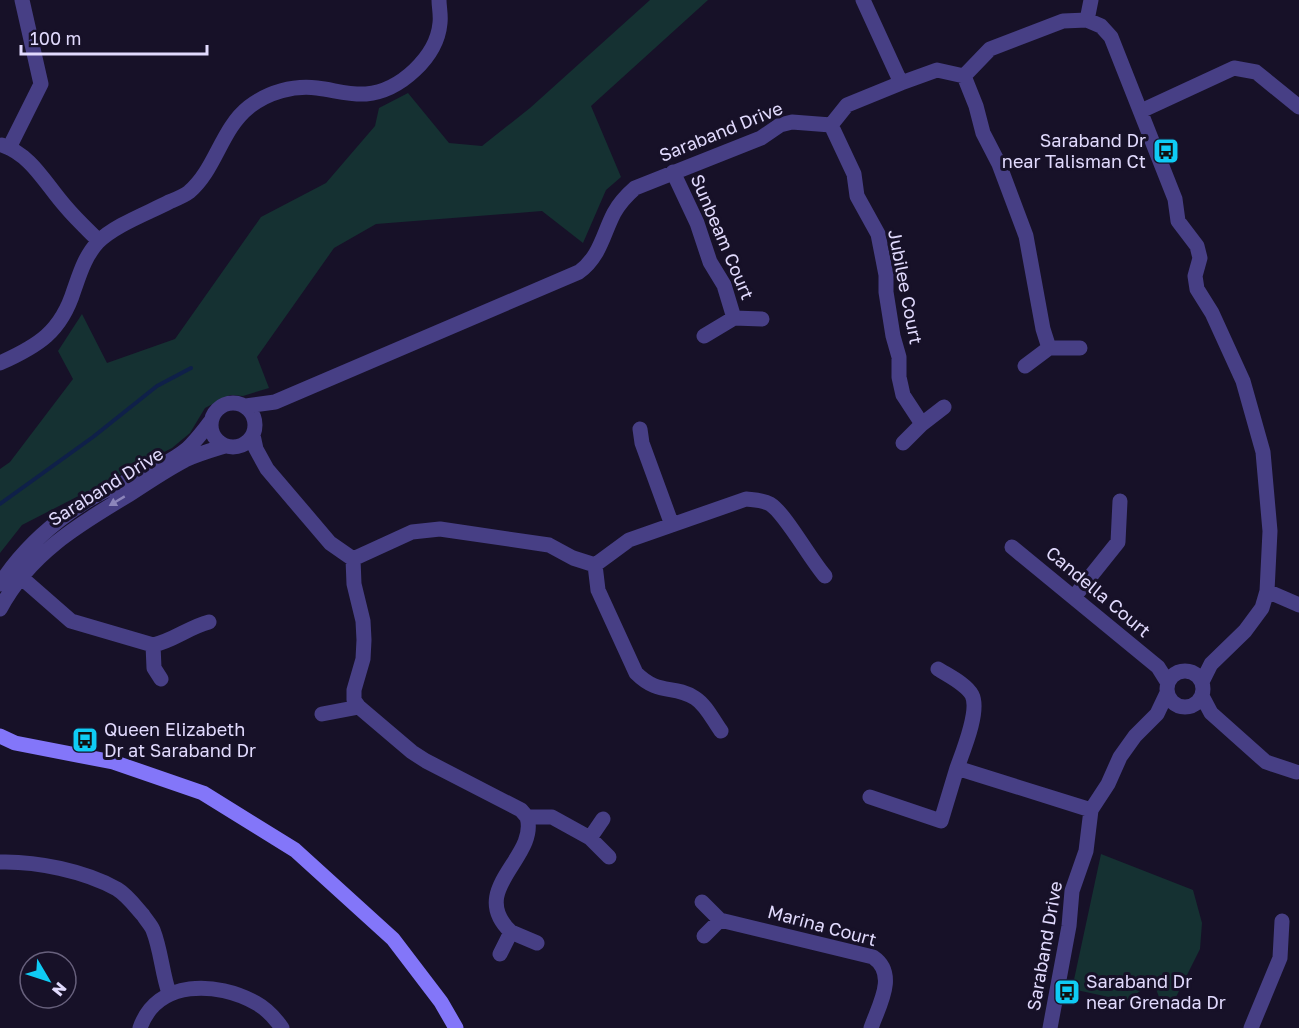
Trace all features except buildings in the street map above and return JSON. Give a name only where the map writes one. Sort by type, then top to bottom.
[{"type":"street","points":[[22,0],[41,84],[5,146],[34,167],[66,208],[99,241]]},
{"type":"street","points":[[0,363],[28,351],[60,324],[81,269],[99,241],[117,229],[188,193],[208,169],[236,121],[249,107],[266,97],[300,87],[369,94],[388,88],[408,76],[424,58],[436,38],[440,23],[439,0]]},
{"type":"street","points":[[863,0],[901,83]]},
{"type":"street","points":[[964,76],[990,49],[1063,21],[1087,20],[1091,0]]},
{"type":"street","name":"Saraband Drive","points":[[1050,1028],[1069,926],[1072,891],[1086,852],[1091,810],[1108,784],[1120,757],[1135,736],[1211,664],[1254,620],[1262,608],[1267,591],[1270,531],[1263,452],[1243,381],[1212,313],[1197,289],[1196,276],[1200,258],[1197,246],[1178,220],[1175,199],[1111,37],[1101,26],[1087,20]]},
{"type":"street","points":[[1141,111],[1234,68],[1256,72],[1299,107]]},
{"type":"street","points":[[831,125],[847,105],[901,83],[937,70],[964,76]]},
{"type":"street","points":[[964,76],[976,106],[983,133],[999,164],[1026,236],[1043,329],[1049,348]]},
{"type":"street","name":"Saraband Drive","points":[[246,406],[275,402],[579,272],[589,265],[597,254],[614,213],[623,199],[635,188],[761,138],[780,125],[792,122],[831,125]]},
{"type":"street","name":"Jubilee Court","points":[[831,125],[854,174],[857,196],[878,234],[886,275],[886,292],[893,336],[899,357],[899,377],[903,395],[922,424]]},
{"type":"street","name":"Sunbeam Court","points":[[673,172],[697,223],[710,262],[724,285],[734,318]]},
{"type":"street","name":"Sunbeam Court","points":[[704,336],[734,318],[762,319]]},
{"type":"street","points":[[1025,366],[1049,348],[1080,348]]},
{"type":"street","name":"Saraband Drive","points":[[254,430],[275,402]]},
{"type":"street","points":[[267,469],[214,436],[211,421],[218,409],[225,404],[239,403],[251,411],[256,449],[267,469],[330,543],[353,559]]},
{"type":"street","points":[[903,443],[944,407]]},
{"type":"street","name":"Saraband Drive","points":[[0,609],[32,544],[56,522],[97,496],[185,450],[211,421]]},
{"type":"street","points":[[640,429],[642,443],[672,525]]},
{"type":"street","points":[[228,446],[244,444],[254,430]]},
{"type":"street","name":"Saraband Drive","points":[[0,584],[80,524],[186,460],[228,446]]},
{"type":"street","points":[[595,565],[629,540],[746,499],[760,500],[770,504],[780,513],[825,576]]},
{"type":"street","points":[[1074,597],[1118,542],[1120,501]]},
{"type":"street","points":[[353,559],[412,532],[440,528],[549,545],[573,558],[595,565]]},
{"type":"street","name":"Candella Court","points":[[1012,547],[1185,689]]},
{"type":"street","points":[[353,559],[354,584],[362,610],[364,640],[363,659],[354,690],[354,700],[359,707],[426,761],[521,810],[527,817],[530,826],[528,836],[499,889],[496,901],[498,916],[511,932],[537,943]]},
{"type":"street","points":[[595,565],[598,590],[636,673],[645,683],[696,699],[721,731]]},
{"type":"street","points":[[16,573],[71,621],[153,645],[163,643],[196,625],[209,622]]},
{"type":"street","points":[[1267,591],[1299,605]]},
{"type":"street","points":[[153,645],[154,668],[160,679]]},
{"type":"street","points":[[870,797],[941,821],[975,706],[972,695],[964,687],[938,669]]},
{"type":"street","points":[[1185,689],[1266,762],[1296,772]]},
{"type":"street","points":[[322,714],[359,707]]},
{"type":"street","points":[[0,736],[7,744],[113,762],[203,793],[295,850],[393,939],[441,1002],[456,1028]]},
{"type":"street","points":[[957,768],[1091,810]]},
{"type":"street","points":[[527,817],[552,817],[590,838],[609,857]]},
{"type":"street","points":[[590,838],[603,819]]},
{"type":"street","points":[[0,862],[19,861],[39,864],[84,876],[117,889],[135,905],[153,928],[163,977],[169,993]]},
{"type":"street","points":[[702,902],[720,920],[704,936]]},
{"type":"street","name":"Marina Court","points":[[720,920],[873,957],[879,961],[886,973],[886,981],[871,1028]]},
{"type":"street","points":[[1251,1028],[1280,958],[1282,921]]},
{"type":"street","points":[[500,954],[511,932]]},
{"type":"street","points":[[140,1028],[148,1012],[161,998],[169,993],[196,988],[240,996],[256,1003],[272,1015],[282,1028]]},
{"type":"green space","points":[[650,0],[708,0],[591,106],[621,177],[606,190],[583,243],[542,211],[376,224],[334,248],[257,357],[269,388],[243,396],[230,395],[205,408],[190,433],[172,448],[22,525],[0,553],[0,469],[10,462],[73,379],[58,351],[82,314],[107,363],[175,339],[261,217],[326,183],[375,126],[379,108],[408,93],[449,143],[482,146],[530,108]]},
{"type":"green space","points":[[1101,854],[1193,890],[1202,923],[1200,949],[1174,1001],[1159,997],[1153,981],[1127,1001],[1072,989]]},
{"type":"waterway","points":[[0,504],[93,437],[157,386],[191,368]]},
{"type":"place","name":"Saraband Dr near Talisman Ct","points":[[1166,151]]},
{"type":"place","name":"Queen Elizabeth Dr at Saraband Dr","points":[[85,740]]},
{"type":"place","name":"Saraband Dr near Grenada Dr","points":[[1067,992]]}]
